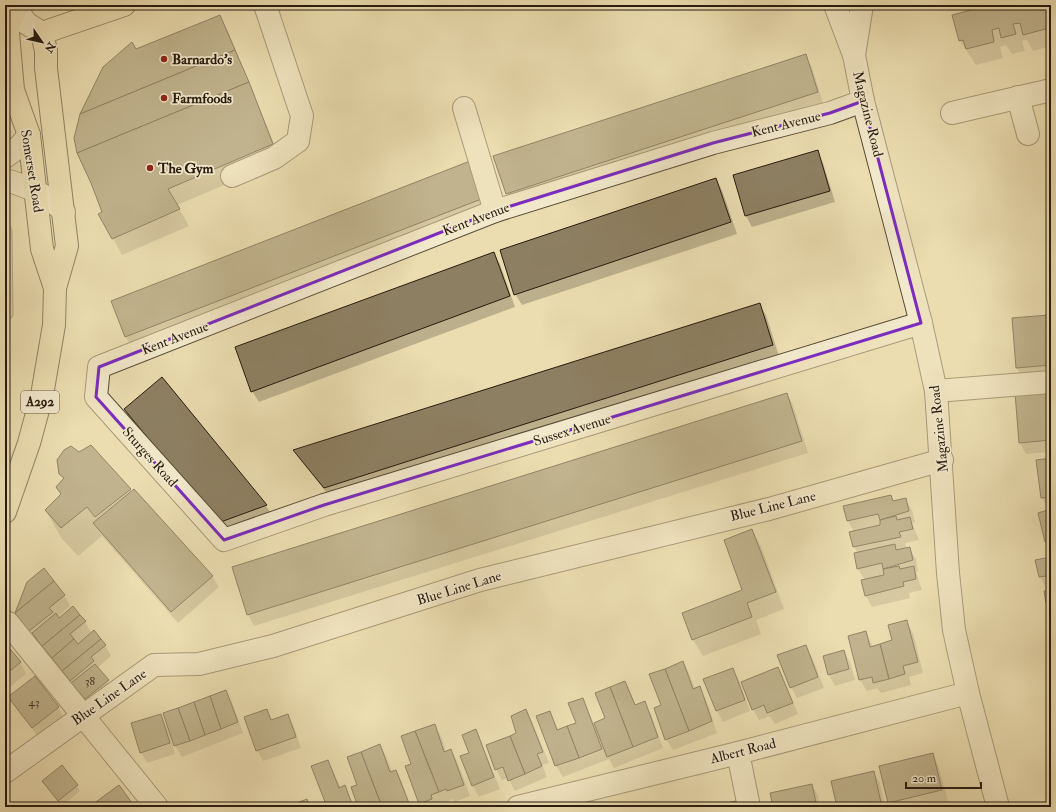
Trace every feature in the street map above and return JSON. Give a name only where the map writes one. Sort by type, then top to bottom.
[{"type":"main road","points":[[42,33],[124,5]]},
{"type":"main road","name":"Somerset Road","points":[[16,6],[9,24],[8,52],[13,90],[29,134],[37,191],[42,249],[55,288]]},
{"type":"main road","name":"Somerset Road","points":[[5,512],[29,443],[42,395],[54,325],[55,288],[67,246],[46,68],[46,52],[42,33]]},
{"type":"street","points":[[232,176],[274,158],[298,141],[302,116],[265,5]]},
{"type":"street","name":"Magazine Road","points":[[835,5],[854,55],[863,101],[921,324],[936,391],[942,460],[948,573],[954,630],[968,693],[998,807]]},
{"type":"street","name":"Magazine Road","points":[[854,55],[862,5]]},
{"type":"street","points":[[16,6],[26,22],[42,33]]},
{"type":"street","points":[[952,112],[1051,90]]},
{"type":"street","points":[[1018,97],[1028,134]]},
{"type":"street","name":"Kent Avenue","points":[[99,367],[495,211],[713,143],[830,113],[863,101]]},
{"type":"street","points":[[464,108],[495,211]]},
{"type":"street","points":[[5,157],[19,148],[29,134]]},
{"type":"street","points":[[5,180],[37,191],[51,199],[64,212]]},
{"type":"street","name":"Sussex Avenue","points":[[224,540],[324,506],[921,324]]},
{"type":"street","name":"Sturges Road","points":[[99,367],[96,397],[224,540]]},
{"type":"street","points":[[936,391],[1051,382]]},
{"type":"street","name":"Blue Line Lane","points":[[5,772],[154,665],[199,664],[273,646],[480,580],[769,509],[942,460]]},
{"type":"street","points":[[8,623],[157,807]]},
{"type":"street","name":"Albert Road","points":[[518,807],[738,753],[968,693]]},
{"type":"street","points":[[738,753],[749,807]]},
{"type":"highlighted area","points":[[863,101],[921,323],[324,505],[224,540],[96,397],[99,367],[495,211],[713,143],[830,113]]},
{"type":"shaded area","points":[[5,217],[12,230],[13,316],[8,321],[5,319]]},
{"type":"building","points":[[970,5],[1049,5],[1051,16],[1047,17],[1049,28],[1023,35],[1020,23],[1013,24],[1016,34],[1001,38],[999,28],[992,30],[994,42],[966,49],[963,40],[959,41],[952,15],[971,10]]},
{"type":"building","name":"Barnardo's","points":[[220,15],[235,50],[80,114],[103,67],[132,42],[136,49]]},
{"type":"building","name":"Farmfoods","points":[[235,50],[249,82],[77,153],[74,138],[80,114]]},
{"type":"building","points":[[806,54],[818,92],[506,194],[493,156]]},
{"type":"building","name":"The Gym","points":[[249,82],[273,144],[168,189],[180,209],[112,239],[98,214],[102,212],[77,153]]},
{"type":"building","points":[[818,150],[830,191],[745,216],[733,175]]},
{"type":"building","points":[[470,161],[484,198],[125,337],[111,301]]},
{"type":"building","points":[[716,178],[731,222],[514,295],[500,250]]},
{"type":"building","points":[[494,252],[510,296],[251,392],[235,347]]},
{"type":"building","points":[[760,303],[773,345],[324,488],[293,450]]},
{"type":"building","points":[[1049,315],[1051,365],[1016,368],[1012,318]]},
{"type":"building","points":[[162,377],[267,505],[218,523],[124,409]]},
{"type":"building","points":[[1050,391],[1051,440],[1019,443],[1015,393]]},
{"type":"building","points":[[787,393],[802,441],[247,615],[232,567]]},
{"type":"building","points":[[91,445],[131,489],[95,517],[87,507],[61,528],[45,510],[61,494],[56,487],[64,478],[59,474],[57,460],[64,450],[71,446],[79,452]]},
{"type":"building","points":[[1051,458],[1051,497],[1041,498],[1036,460]]},
{"type":"building","points":[[134,489],[213,576],[171,612],[93,523]]},
{"type":"building","points":[[891,495],[893,501],[906,498],[909,511],[880,520],[878,514],[847,521],[843,506]]},
{"type":"building","points":[[1051,509],[1051,541],[1045,542],[1038,513]]},
{"type":"building","points":[[896,516],[897,520],[910,517],[913,529],[899,532],[901,537],[853,547],[849,532],[880,525],[880,520]]},
{"type":"building","points":[[752,529],[776,592],[747,603],[752,617],[692,640],[682,613],[742,590],[724,540]]},
{"type":"building","points":[[895,544],[896,550],[910,547],[913,560],[883,569],[882,563],[857,569],[854,553]]},
{"type":"building","points":[[1051,557],[1051,602],[1046,603],[1044,591],[1049,590],[1046,576],[1039,577],[1035,560]]},
{"type":"building","points":[[899,566],[900,569],[914,566],[916,579],[903,582],[904,586],[865,596],[861,580],[884,575],[883,569]]},
{"type":"building","points":[[44,568],[54,581],[15,613],[27,582]]},
{"type":"building","points":[[54,581],[65,595],[49,608],[53,612],[29,631],[15,613]]},
{"type":"building","points":[[73,606],[80,615],[42,646],[32,633],[56,613],[59,618]]},
{"type":"building","points":[[80,615],[86,621],[70,634],[74,639],[52,658],[42,646]]},
{"type":"building","points":[[907,620],[918,662],[903,666],[905,674],[889,679],[880,644],[892,640],[888,625]]},
{"type":"building","points":[[94,630],[101,639],[62,671],[52,658],[74,639],[78,644]]},
{"type":"building","points":[[866,631],[870,647],[880,644],[889,679],[873,683],[872,677],[859,680],[848,636]]},
{"type":"building","points":[[101,639],[106,645],[91,657],[94,661],[70,681],[62,671]]},
{"type":"building","points":[[5,643],[21,662],[5,675]]},
{"type":"building","points":[[806,645],[818,677],[790,688],[777,655]]},
{"type":"building","points":[[844,650],[849,669],[828,675],[823,656]]},
{"type":"building","points":[[683,661],[693,689],[700,686],[712,721],[689,731],[665,669]]},
{"type":"building","points":[[95,664],[109,680],[85,699],[71,683]]},
{"type":"building","points":[[778,667],[793,703],[767,713],[764,705],[752,710],[741,682]]},
{"type":"building","points":[[733,668],[745,700],[716,711],[703,679]]},
{"type":"building","points":[[665,669],[689,731],[665,740],[654,708],[661,705],[649,674]]},
{"type":"building","points":[[35,676],[59,707],[32,728],[8,697]]},
{"type":"building","points":[[625,681],[635,705],[645,701],[658,737],[633,747],[610,687]]},
{"type":"building","points":[[610,687],[633,747],[607,757],[594,723],[605,718],[595,693]]},
{"type":"building","points":[[226,690],[238,722],[221,729],[210,696]]},
{"type":"building","points":[[210,696],[221,729],[205,735],[194,702]]},
{"type":"building","points":[[583,698],[602,749],[579,758],[567,726],[576,723],[568,703]]},
{"type":"building","points":[[194,702],[205,735],[190,741],[178,708]]},
{"type":"building","points":[[178,708],[190,741],[174,746],[163,713]]},
{"type":"building","points":[[267,709],[271,720],[288,714],[296,737],[256,751],[244,717]]},
{"type":"building","points":[[526,709],[543,752],[537,754],[542,766],[525,774],[510,736],[516,733],[511,716]]},
{"type":"building","points":[[550,711],[557,730],[567,726],[579,758],[555,766],[536,716]]},
{"type":"building","points":[[161,714],[170,743],[140,753],[131,723]]},
{"type":"building","points":[[435,724],[444,752],[451,749],[464,785],[439,792],[415,731]]},
{"type":"building","points":[[476,729],[494,777],[472,786],[460,756],[469,753],[462,735]]},
{"type":"building","points":[[415,731],[439,792],[431,795],[432,799],[419,804],[405,766],[411,764],[401,736]]},
{"type":"building","points":[[510,736],[525,774],[508,781],[503,767],[495,770],[486,745]]},
{"type":"building","points":[[380,744],[390,772],[396,770],[410,806],[382,807],[361,752]]},
{"type":"building","points":[[361,752],[382,807],[358,807],[351,787],[357,785],[347,757]]},
{"type":"building","points":[[933,753],[942,790],[888,803],[879,766]]},
{"type":"building","points":[[328,760],[339,788],[345,785],[353,807],[327,807],[311,766]]},
{"type":"building","points":[[62,765],[78,785],[58,801],[42,781]]},
{"type":"building","points":[[874,771],[882,807],[837,807],[831,781]]},
{"type":"building","points":[[812,784],[817,807],[773,807],[770,793]]},
{"type":"building","points":[[119,785],[135,807],[89,807]]},
{"type":"building","points":[[307,799],[310,807],[286,807]]},
{"type":"building","points":[[740,800],[742,807],[710,807]]},
{"type":"place","name":"Barnardo's","points":[[164,59]]},
{"type":"place","name":"Farmfoods","points":[[164,98]]},
{"type":"place","name":"The Gym","points":[[150,168]]}]
